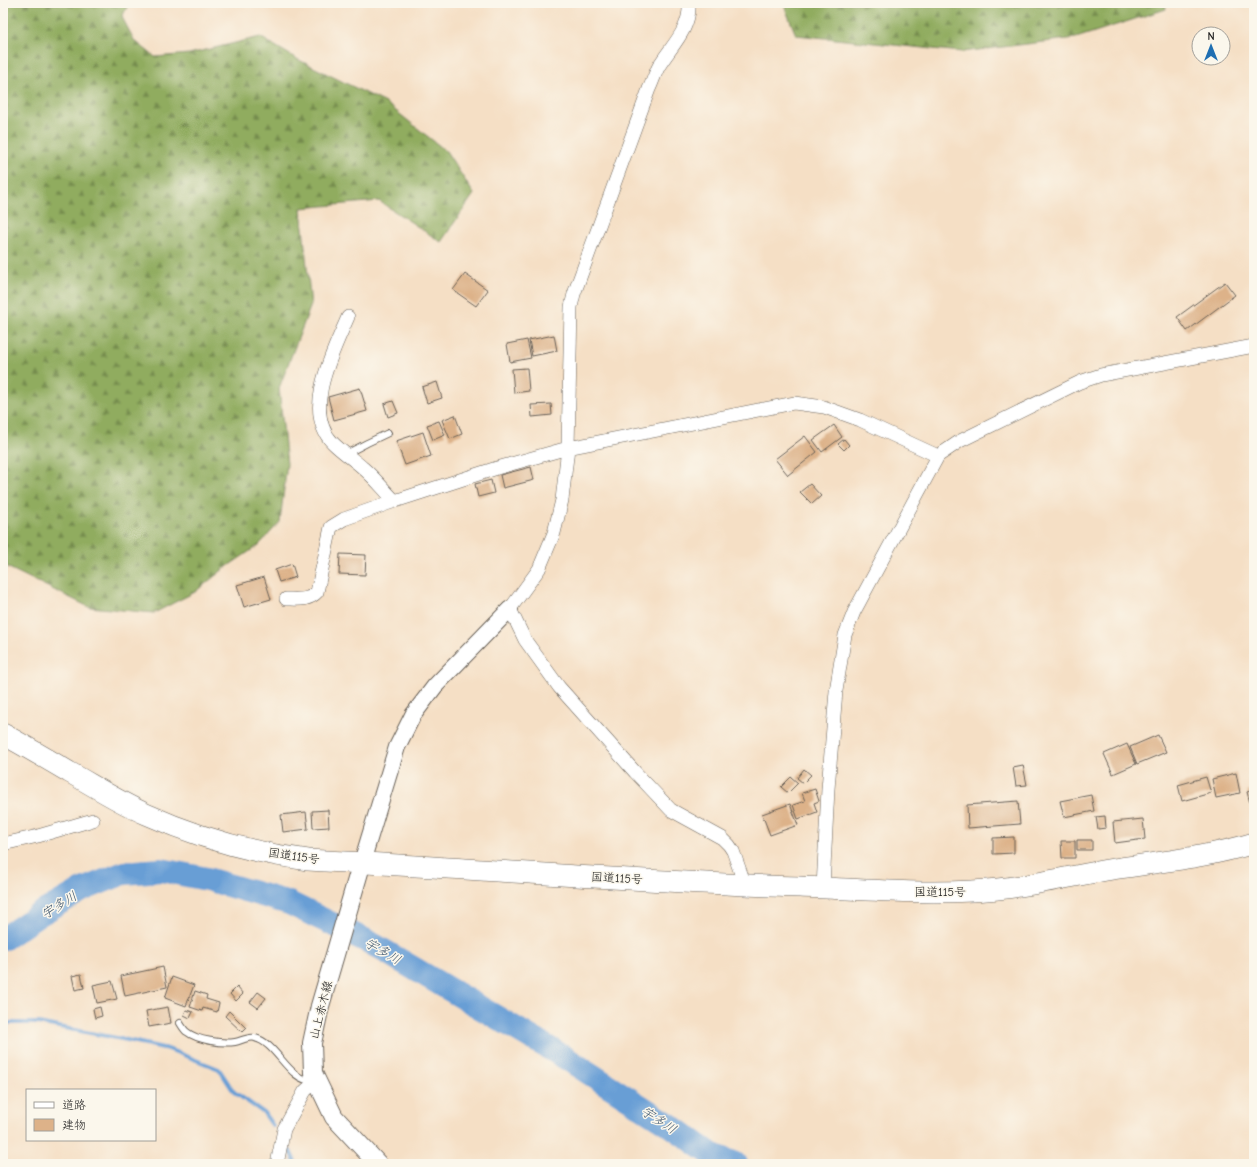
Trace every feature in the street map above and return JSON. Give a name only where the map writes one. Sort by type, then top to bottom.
[{"type":"highway","name":"国道115号","points":[[3,734],[99,790],[145,814],[195,833],[280,856],[360,867],[899,892],[973,891],[1026,885],[1198,856],[1225,851],[1254,843]]},
{"type":"main road","name":"山上赤木線","points":[[360,867],[320,1006],[312,1043],[313,1073],[334,1117],[378,1164]]},
{"type":"street","points":[[360,867],[398,748],[413,715],[435,686],[510,609],[539,569],[554,533],[562,500],[568,448],[571,307],[649,89],[659,67],[681,35],[688,21],[689,3]]},
{"type":"street","points":[[348,317],[328,362],[323,382],[320,410],[322,427],[332,442],[364,469],[395,501]]},
{"type":"street","points":[[824,888],[828,789],[836,691],[845,635],[854,612],[938,456],[960,441],[1080,382],[1101,375],[1254,346]]},
{"type":"street","points":[[286,599],[307,599],[313,597],[317,592],[331,527],[344,519],[496,468],[568,448],[794,403],[824,407],[860,420],[938,456]]},
{"type":"street","points":[[510,609],[525,640],[559,686],[640,778],[671,810],[722,838],[730,846],[745,885]]},
{"type":"street","points":[[3,844],[38,836],[93,820]]},
{"type":"street","points":[[277,1164],[284,1129],[305,1091],[316,1081]]},
{"type":"lane","points":[[346,454],[388,433]]},
{"type":"lane","points":[[180,1023],[187,1032],[202,1039],[235,1042],[255,1038],[264,1042],[298,1077],[310,1082],[316,1081]]},
{"type":"green space","points":[[3,3],[129,3],[122,17],[134,40],[155,57],[189,54],[260,37],[297,59],[386,103],[446,151],[474,194],[441,242],[379,201],[301,208],[311,305],[279,388],[287,464],[280,522],[259,545],[225,568],[195,592],[154,613],[89,607],[9,568],[3,563]]},
{"type":"green space","points":[[783,3],[1165,3],[1166,9],[1076,38],[962,52],[796,35]]},
{"type":"building","points":[[465,274],[488,290],[476,306],[453,290]]},
{"type":"building","points":[[1225,282],[1235,295],[1187,331],[1177,317]]},
{"type":"building","points":[[554,335],[557,351],[532,356],[529,340]]},
{"type":"building","points":[[527,340],[531,358],[510,362],[507,344]]},
{"type":"building","points":[[527,368],[529,391],[514,393],[512,369]]},
{"type":"building","points":[[437,382],[442,398],[427,403],[422,387]]},
{"type":"building","points":[[360,388],[367,411],[334,420],[328,397]]},
{"type":"building","points":[[393,401],[398,413],[388,417],[384,404]]},
{"type":"building","points":[[551,404],[552,415],[532,417],[531,405]]},
{"type":"building","points":[[455,415],[462,434],[450,439],[442,420]]},
{"type":"building","points":[[439,421],[445,435],[433,440],[427,425]]},
{"type":"building","points":[[834,425],[842,437],[822,452],[813,440]]},
{"type":"building","points":[[423,432],[431,456],[405,465],[396,441]]},
{"type":"building","points":[[805,436],[817,452],[788,475],[775,459]]},
{"type":"building","points":[[844,439],[849,445],[844,450],[838,444]]},
{"type":"building","points":[[531,467],[534,480],[503,488],[500,475]]},
{"type":"building","points":[[491,480],[494,493],[478,497],[475,484]]},
{"type":"building","points":[[810,484],[821,496],[812,504],[800,492]]},
{"type":"building","points":[[340,554],[366,555],[365,575],[339,574]]},
{"type":"building","points":[[292,564],[296,577],[279,582],[275,570]]},
{"type":"building","points":[[264,577],[271,599],[244,607],[237,585]]},
{"type":"building","points":[[1158,735],[1166,752],[1137,764],[1130,747]]},
{"type":"building","points":[[1127,744],[1136,764],[1113,774],[1104,754]]},
{"type":"building","points":[[1023,765],[1027,785],[1016,786],[1013,767]]},
{"type":"building","points":[[804,769],[811,775],[803,783],[797,778]]},
{"type":"building","points":[[1236,773],[1240,793],[1216,798],[1212,779]]},
{"type":"building","points":[[791,777],[798,783],[788,793],[781,787]]},
{"type":"building","points":[[1206,777],[1211,793],[1182,801],[1178,785]]},
{"type":"building","points":[[815,789],[819,801],[814,803],[817,812],[798,819],[793,805],[805,801],[802,793]]},
{"type":"building","points":[[1254,789],[1254,802],[1250,803],[1247,792]]},
{"type":"building","points":[[1091,795],[1094,811],[1064,817],[1060,801]]},
{"type":"building","points":[[1018,801],[1020,824],[968,828],[967,805]]},
{"type":"building","points":[[790,804],[798,825],[770,835],[762,814]]},
{"type":"building","points":[[328,810],[329,827],[313,828],[312,811]]},
{"type":"building","points":[[306,812],[308,829],[283,832],[281,815]]},
{"type":"building","points":[[1105,816],[1106,828],[1098,829],[1096,817]]},
{"type":"building","points":[[1143,819],[1145,839],[1115,843],[1113,822]]},
{"type":"building","points":[[1014,837],[1014,853],[993,854],[993,838]]},
{"type":"building","points":[[1077,840],[1092,840],[1092,850],[1077,850]]},
{"type":"building","points":[[1061,841],[1075,841],[1075,858],[1062,858]]},
{"type":"building","points":[[163,967],[167,987],[125,996],[121,976]]},
{"type":"building","points":[[81,974],[84,988],[75,990],[72,976]]},
{"type":"building","points":[[172,977],[194,985],[186,1006],[165,998]]},
{"type":"building","points":[[112,981],[117,999],[97,1003],[93,985]]},
{"type":"building","points":[[237,987],[243,994],[236,1001],[230,994]]},
{"type":"building","points":[[195,991],[207,995],[206,999],[219,1003],[217,1012],[203,1008],[202,1011],[190,1007]]},
{"type":"building","points":[[258,992],[266,998],[258,1008],[250,1002]]},
{"type":"building","points":[[100,1007],[102,1016],[95,1018],[93,1009]]},
{"type":"building","points":[[168,1007],[171,1023],[149,1027],[146,1011]]},
{"type":"building","points":[[186,1010],[193,1012],[190,1018],[184,1015]]},
{"type":"building","points":[[229,1011],[246,1028],[242,1032],[225,1016]]},
{"type":"waterway","name":"宇多川","points":[[3,939],[40,914],[82,890],[124,873],[161,870],[207,879],[289,903],[369,942],[564,1057],[673,1127],[711,1154],[736,1164]]},
{"type":"waterway","points":[[3,1023],[38,1023],[168,1049],[219,1069],[234,1092],[264,1113],[273,1126]]},
{"type":"waterway","points":[[290,1151],[296,1164]]}]
